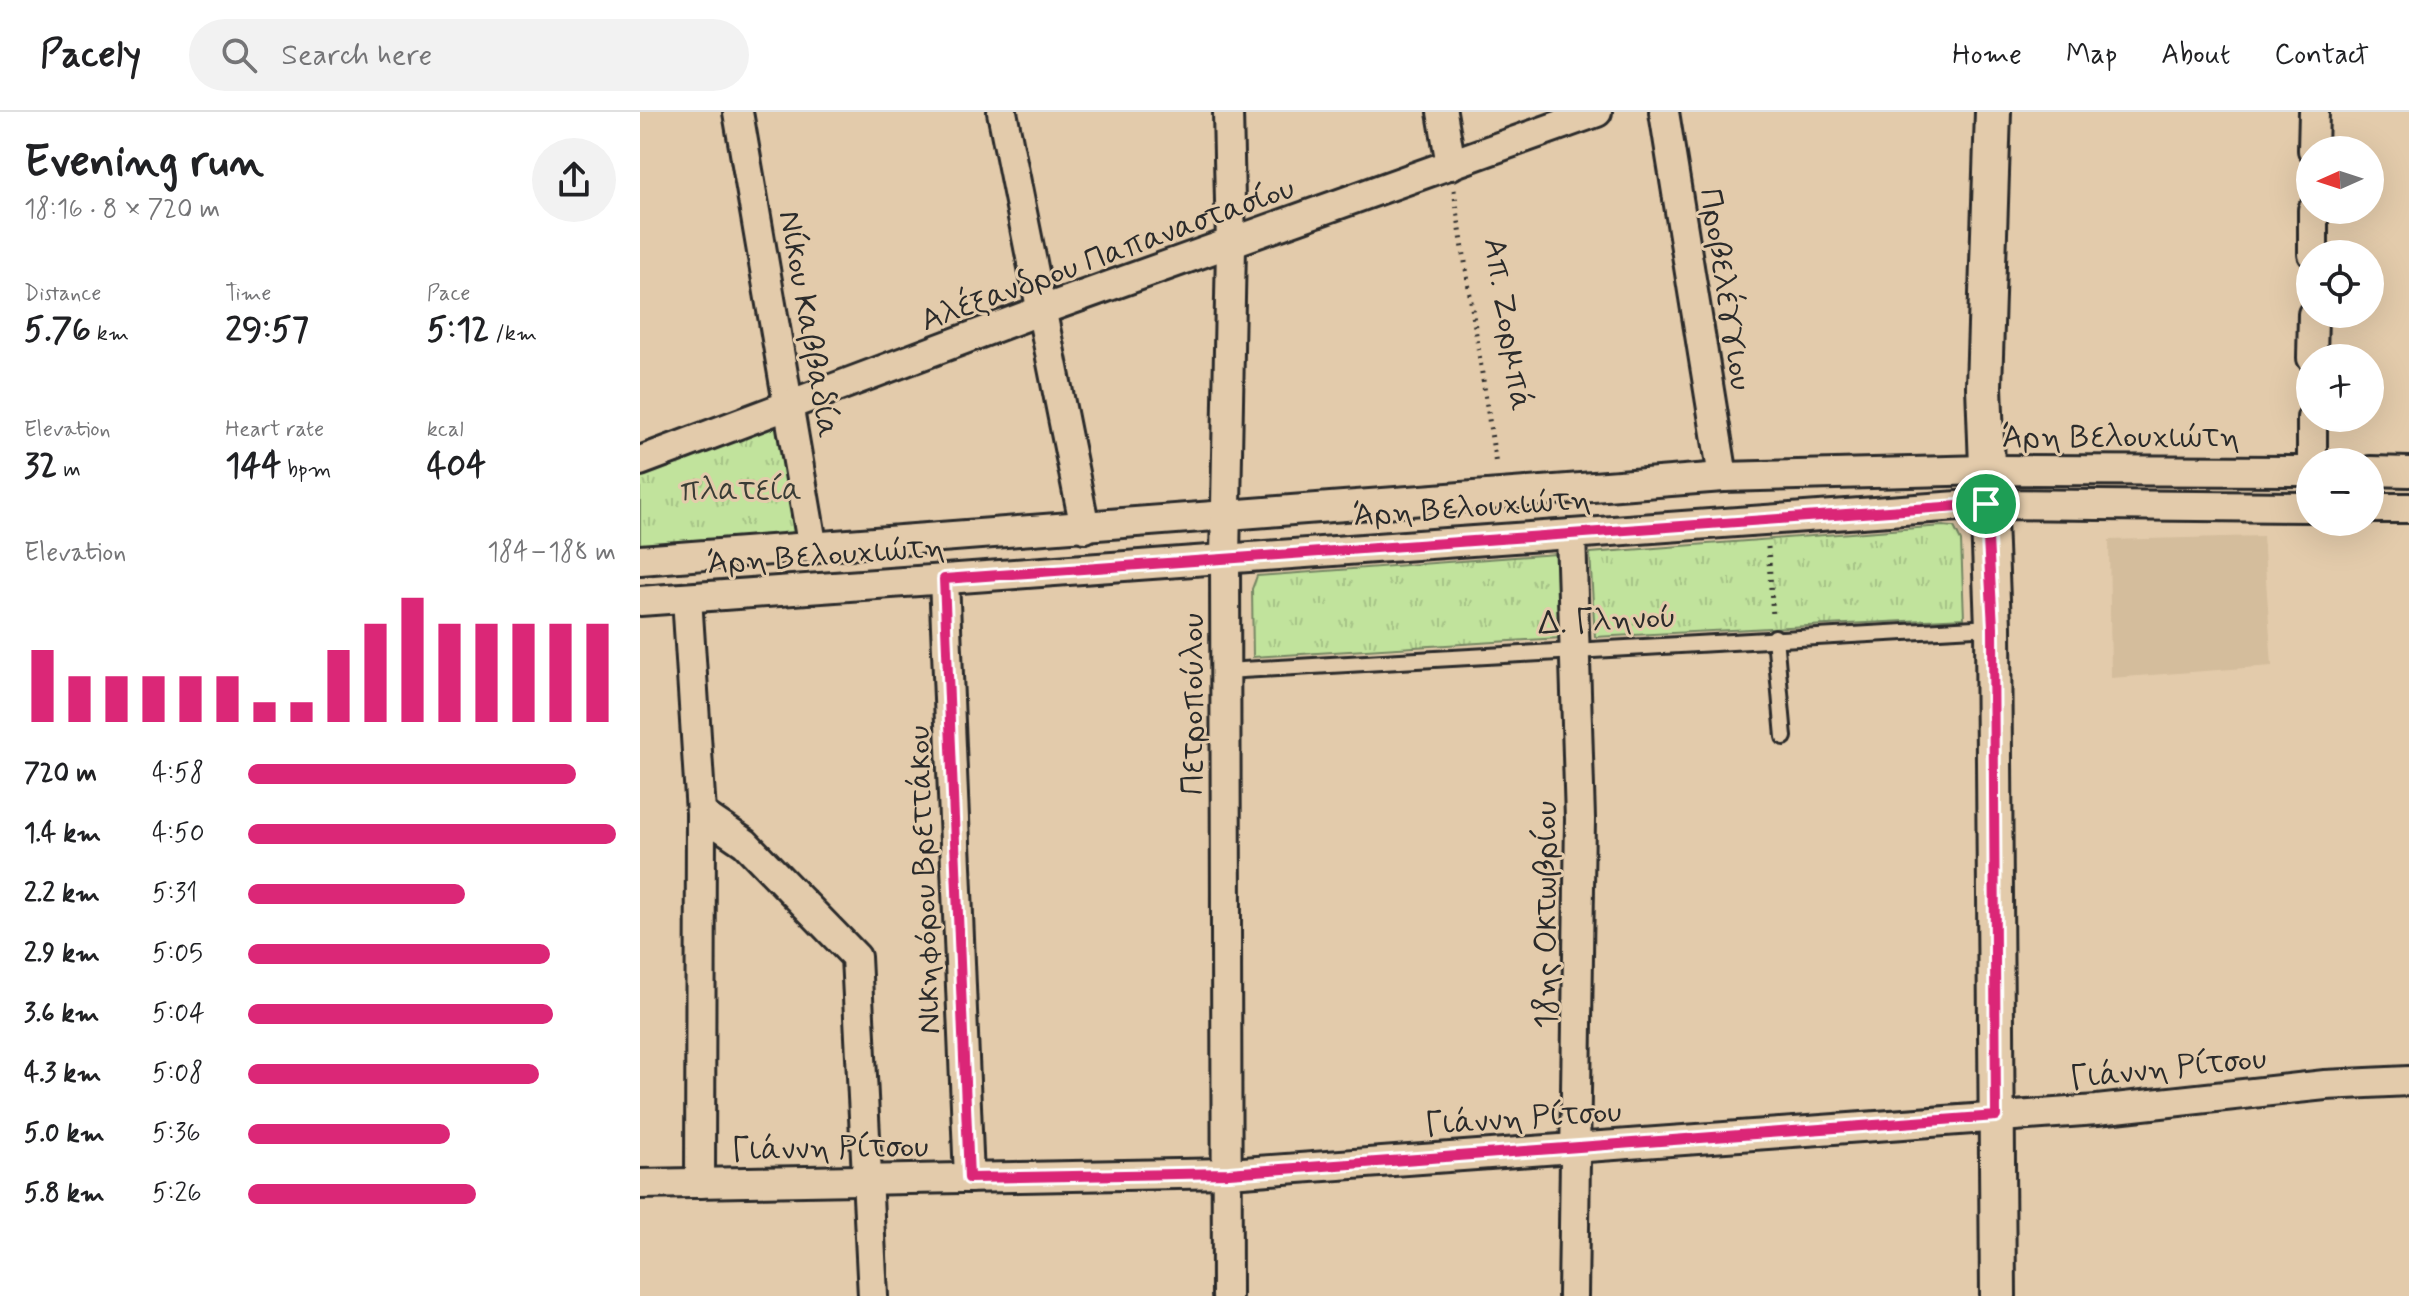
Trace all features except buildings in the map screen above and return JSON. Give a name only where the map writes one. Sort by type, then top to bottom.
[{"type":"street","name":"Νίκου Καββαδία","points":[[738,112],[813,549]]},
{"type":"street","points":[[1002,112],[1085,528]]},
{"type":"street","name":"Πετροπούλου","points":[[1227,1296],[1225,558],[1231,246],[1228,112]]},
{"type":"street","points":[[1442,112],[1450,165]]},
{"type":"street","name":"Αλέξανδρου Παπαναστασίου","points":[[640,461],[1042,310],[1231,246],[1597,112]]},
{"type":"street","name":"Προβελέγγιου","points":[[1664,112],[1723,477]]},
{"type":"street","points":[[1993,112],[1985,322],[1986,504],[1993,627],[1998,1296]]},
{"type":"street","points":[[2313,136],[2314,112]]},
{"type":"street","name":"Άρη Βελουχιώτη","points":[[640,560],[1723,477],[1986,470],[2296,471]]},
{"type":"street","points":[[2384,471],[2409,472]]},
{"type":"street","name":"Άρη Βελουχιώτη","points":[[640,601],[1986,504],[2296,507]]},
{"type":"street","points":[[2384,508],[2409,508]]},
{"type":"street","name":"18ης Οκτωβρίου","points":[[1571,534],[1580,819],[1573,1296]]},
{"type":"street","name":"Νικηφόρου Βρεττάκου","points":[[944,579],[969,1178]]},
{"type":"street","points":[[687,598],[701,813],[700,1183]]},
{"type":"street","points":[[701,813],[745,843],[856,957],[873,1296]]},
{"type":"street","name":"Γιάννη Ρίτσου","points":[[640,1184],[1229,1173],[2097,1110],[2325,1085],[2409,1081]]},
{"type":"lane","name":"Δ. Γληνού","points":[[1225,671],[1775,637],[1993,627]]},
{"type":"lane","points":[[1775,637],[1784,737]]},
{"type":"path","name":"Απ. Ζορμπά","points":[[1450,165],[1500,494]]},
{"type":"path","points":[[1766,518],[1775,637]]},
{"type":"shaded area","points":[[2263,536],[2272,666],[2111,678],[2109,540]]},
{"type":"green space","name":"πλατεία","points":[[781,424],[800,534],[640,546],[640,474]]},
{"type":"green space","points":[[1954,527],[1961,541],[1964,618],[1595,637],[1590,553]]},
{"type":"green space","points":[[1556,554],[1561,638],[1253,657],[1252,589],[1257,576]]},
{"type":"route","points":[[1986,504],[1993,627],[1996,1116],[1229,1173],[969,1178],[944,579],[1986,504]]}]
